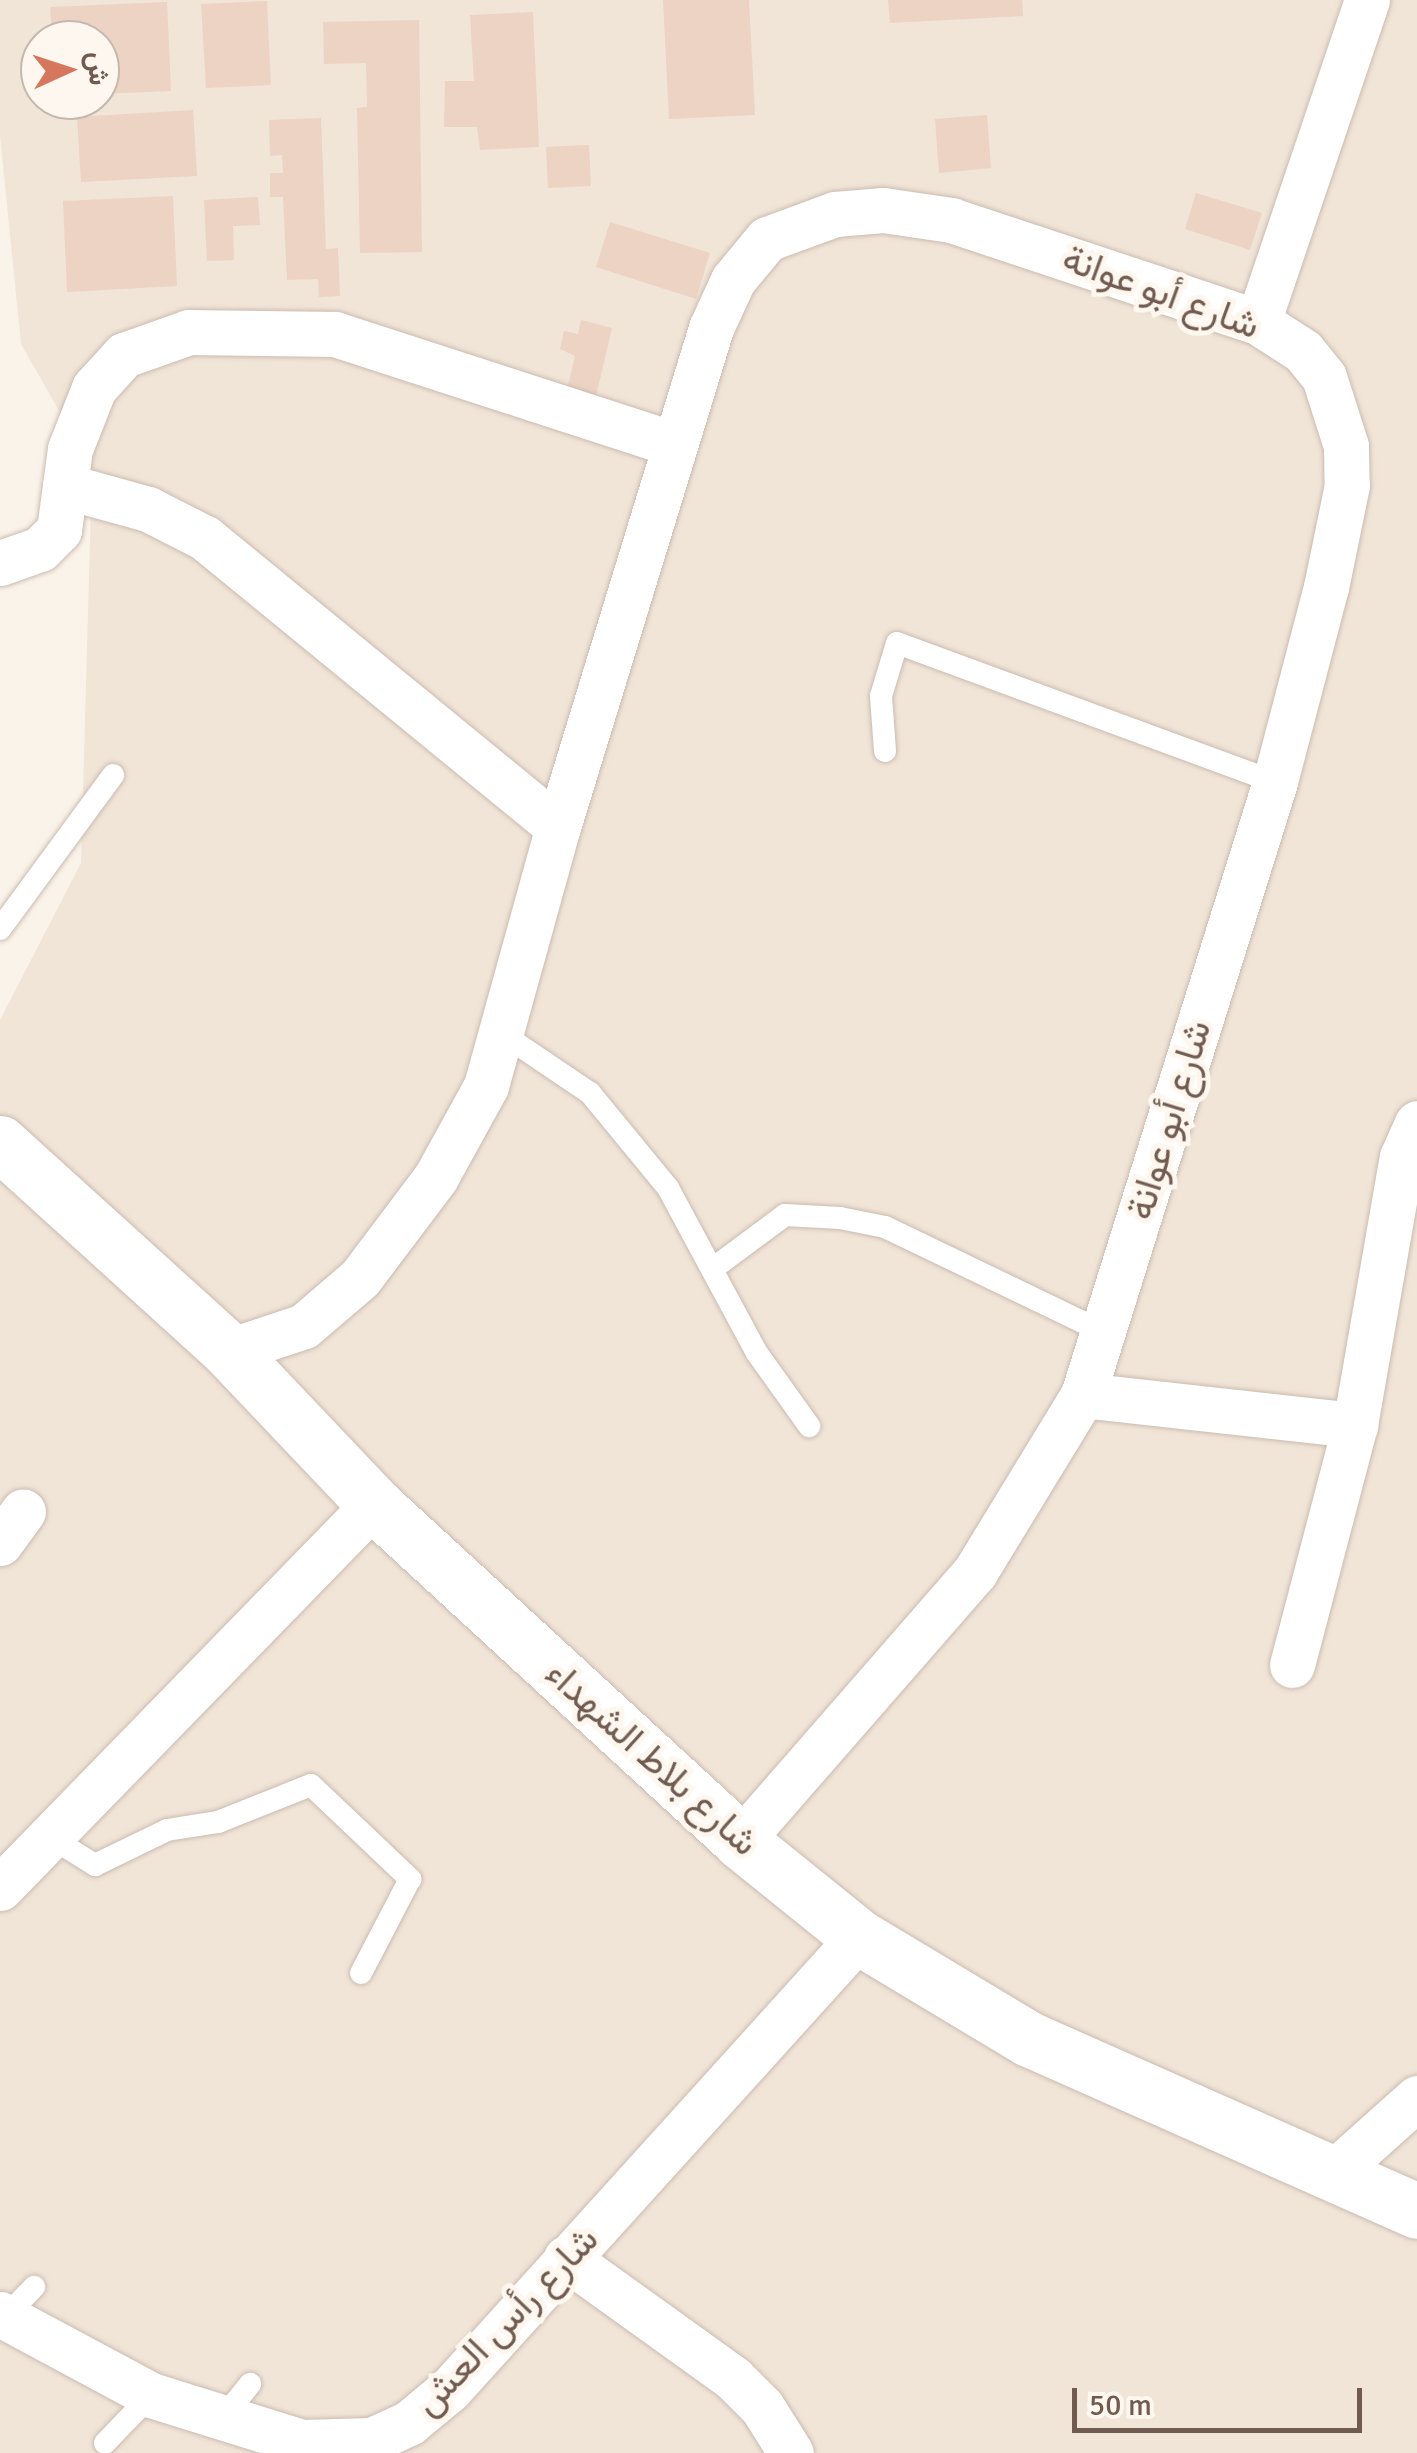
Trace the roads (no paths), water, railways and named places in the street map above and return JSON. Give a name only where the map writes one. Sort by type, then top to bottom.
[{"type":"street","points":[[1258,322],[1367,0]]},
{"type":"street","name":"شارع أبو عوانة","points":[[230,1352],[268,1344],[304,1326],[360,1278],[463,1132],[504,1035],[558,828],[710,328],[748,258],[793,225],[835,214],[883,210],[958,222],[1258,322],[1303,351],[1324,377],[1346,446],[1347,485],[1276,782],[1083,1395],[975,1572],[740,1841]]},
{"type":"street","points":[[0,563],[52,542],[70,449],[94,388],[124,355],[154,340],[229,328],[335,334],[674,444]]},
{"type":"street","points":[[65,486],[148,510],[206,538],[558,828]]},
{"type":"street","points":[[1292,1665],[1356,1425],[1402,1157],[1417,1123]]},
{"type":"street","name":"شارع بلاط الشهداء","points":[[0,1143],[230,1352],[374,1504],[740,1841],[859,1937],[1030,2040],[1417,2211]]},
{"type":"street","points":[[1083,1395],[1356,1425]]},
{"type":"street","points":[[0,1888],[47,1835],[374,1504]]},
{"type":"street","name":"شارع رأس العش","points":[[12,2318],[151,2396],[302,2442],[372,2440],[409,2423],[450,2388],[859,1937]]},
{"type":"street","points":[[1332,2174],[1417,2098]]},
{"type":"street","points":[[566,2258],[732,2378],[762,2407],[791,2453]]},
{"type":"lane","points":[[885,751],[881,696],[897,644],[1276,782]]},
{"type":"lane","points":[[0,928],[112,775]]},
{"type":"lane","points":[[504,1035],[590,1093],[668,1188],[716,1267],[757,1353],[809,1426]]},
{"type":"lane","points":[[716,1267],[785,1215],[840,1218],[886,1228],[1103,1332]]},
{"type":"lane","points":[[47,1835],[94,1865],[166,1830],[218,1822],[311,1785],[410,1880],[362,1973]]},
{"type":"lane","points":[[222,2418],[250,2384]]},
{"type":"lane","points":[[105,2443],[151,2396]]}]
